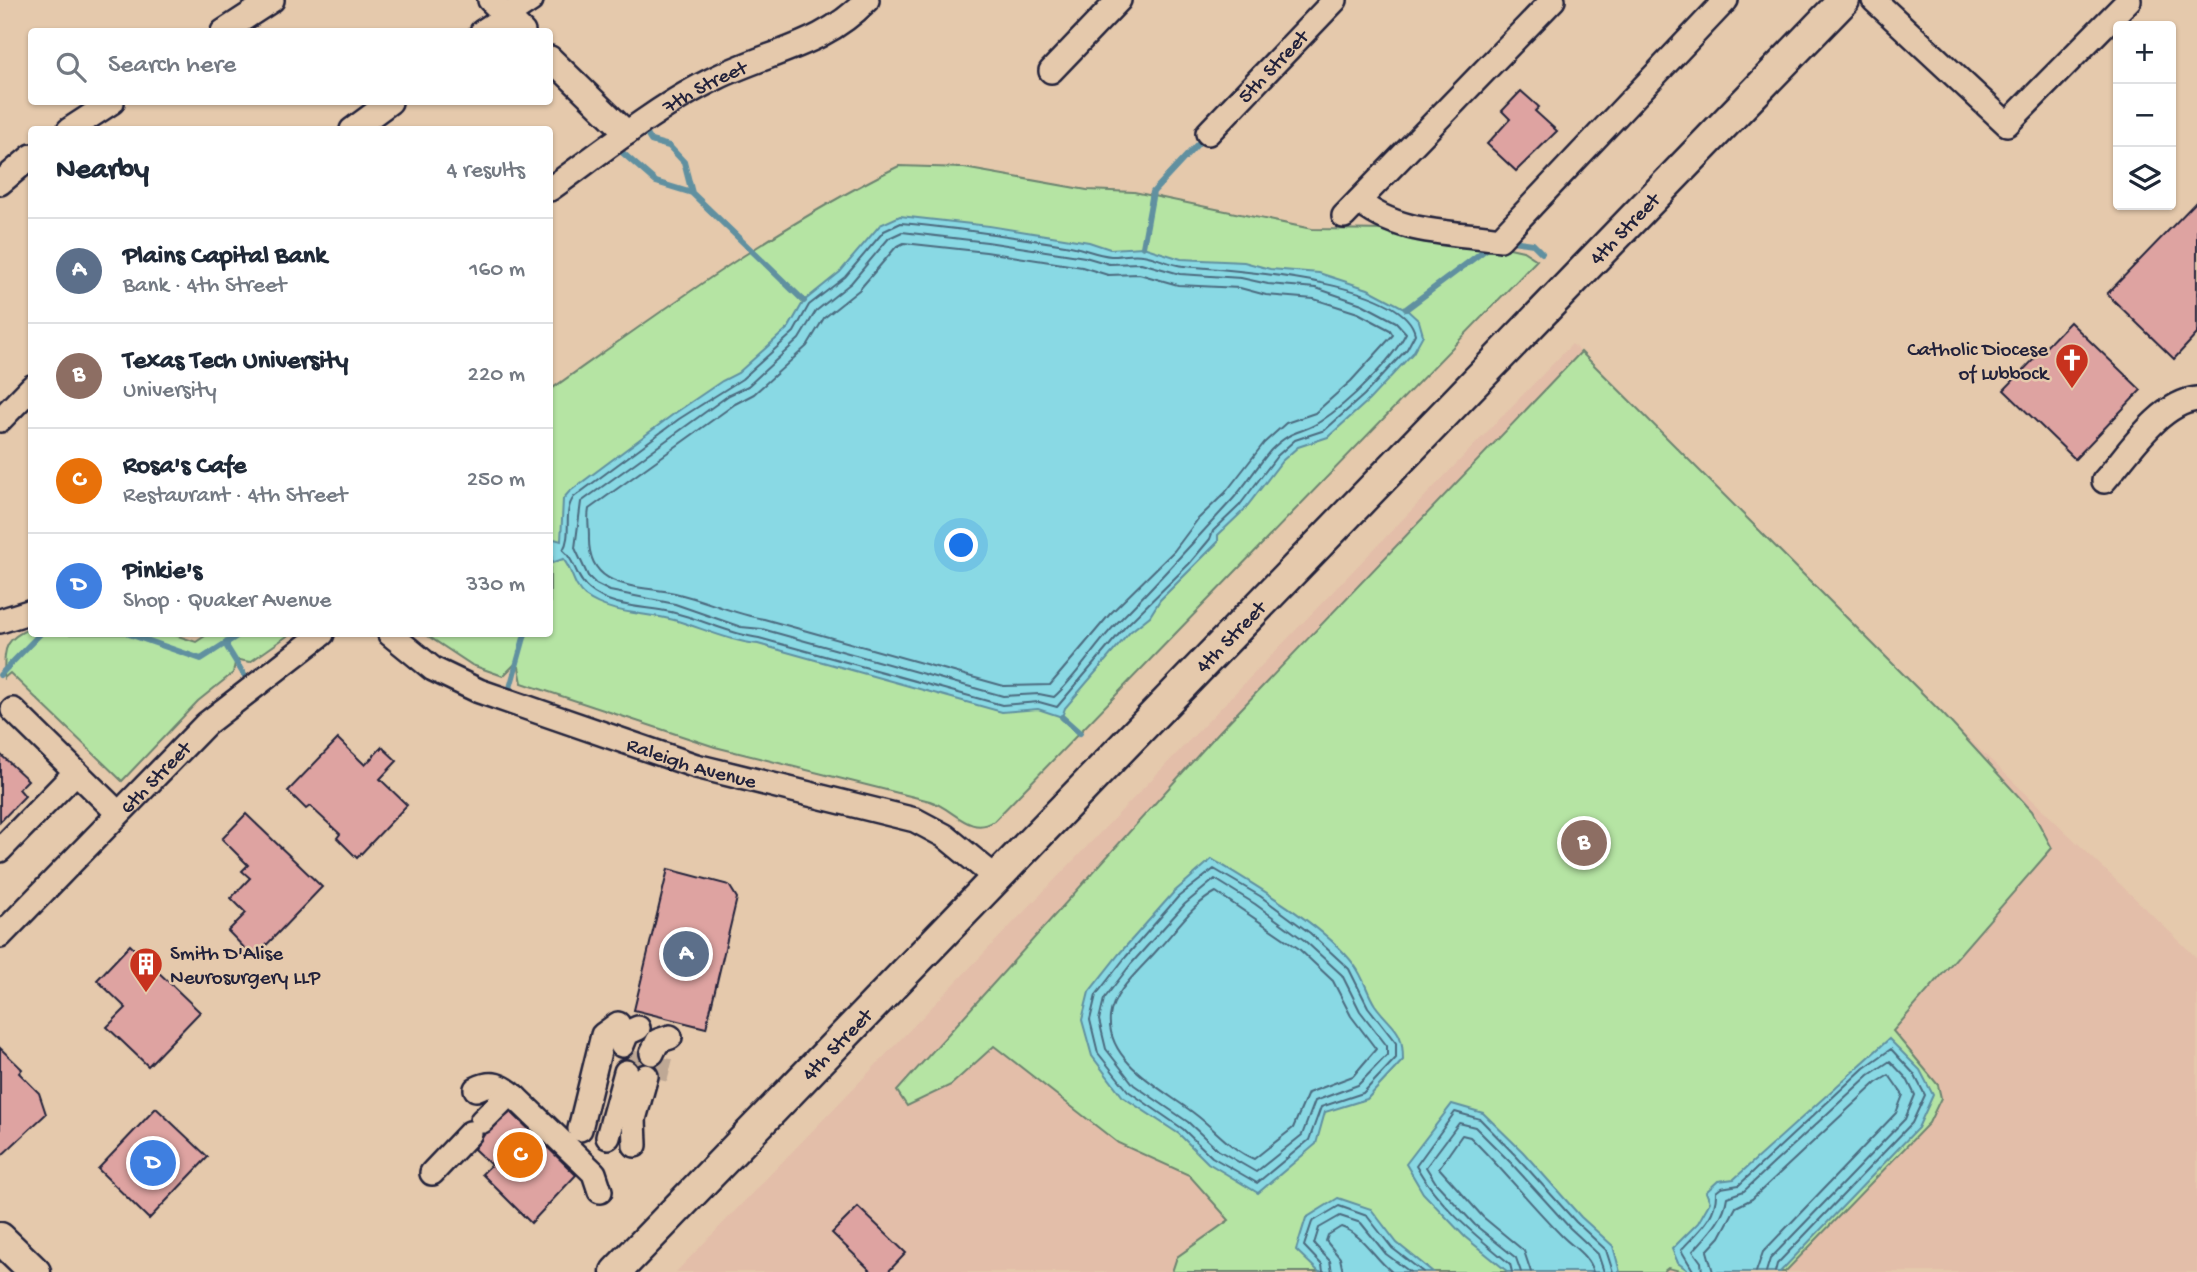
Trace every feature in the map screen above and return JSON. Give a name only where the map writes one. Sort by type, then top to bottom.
[{"type":"main road","name":"4th Street","points":[[616,1272],[1843,0]]},
{"type":"main road","points":[[0,1238],[36,1272]]},
{"type":"street","points":[[229,28],[272,0]]},
{"type":"street","points":[[485,28],[498,7],[531,0]]},
{"type":"street","name":"7th Street","points":[[553,187],[627,133],[715,78],[817,39],[838,27],[867,0]]},
{"type":"street","points":[[1051,71],[1119,0]]},
{"type":"street","name":"5th Street","points":[[1208,133],[1335,0]]},
{"type":"street","points":[[1553,0],[1351,208],[1402,224],[1500,239],[1726,0]]},
{"type":"street","points":[[1874,0],[2007,124],[2129,0]]},
{"type":"street","points":[[498,7],[519,28]]},
{"type":"street","points":[[553,61],[627,133]]},
{"type":"street","points":[[75,126],[108,105]]},
{"type":"street","points":[[357,126],[386,105]]},
{"type":"street","points":[[0,183],[28,159]]},
{"type":"street","points":[[0,420],[28,391]]},
{"type":"street","points":[[2104,481],[2160,418],[2182,401],[2197,399]]},
{"type":"street","points":[[0,621],[28,612]]},
{"type":"street","name":"6th Street","points":[[0,936],[118,813],[231,702],[318,637]]},
{"type":"street","name":"Raleigh Avenue","points":[[394,637],[433,669],[479,691],[696,766],[915,820],[944,836],[996,878]]},
{"type":"street","points":[[13,710],[118,813]]},
{"type":"street","points":[[0,850],[76,772]]},
{"type":"street","points":[[605,1136],[603,1035],[643,1040]]},
{"type":"street","points":[[605,1136],[631,1073],[605,1136]]},
{"type":"street","points":[[476,1089],[492,1084],[501,1086],[515,1097],[594,1173],[600,1191]]},
{"type":"street","points":[[432,1173],[508,1096],[515,1097]]},
{"type":"shaded area","points":[[1572,344],[1944,715],[2197,958],[2197,1272],[676,1272]]},
{"type":"green space","points":[[899,166],[964,168],[1087,190],[1134,192],[1312,229],[1395,230],[1461,237],[1523,251],[1537,260],[994,821],[977,826],[930,801],[715,747],[522,683],[519,667],[514,665],[503,676],[472,665],[430,637],[553,637],[553,388],[677,300],[764,243]]},
{"type":"green space","points":[[1581,352],[1944,715],[2032,811],[2052,848],[1893,1031],[1938,1085],[1941,1098],[1929,1123],[1785,1272],[1684,1272],[1668,1268],[1663,1272],[1172,1272],[1177,1257],[1229,1220],[1189,1175],[1118,1143],[994,1046],[951,1085],[907,1106],[897,1091],[1219,732]]},
{"type":"green space","points":[[28,629],[28,637],[181,637],[196,642],[204,637],[286,637],[250,662],[239,660],[235,663],[233,673],[198,701],[122,781],[10,673],[4,678],[7,647],[10,641]]},
{"type":"water","points":[[900,216],[989,226],[1089,242],[1110,249],[1143,247],[1181,259],[1244,262],[1270,269],[1319,273],[1368,289],[1406,309],[1419,321],[1423,335],[1413,353],[1369,400],[1328,437],[1298,447],[1282,461],[1244,510],[1218,535],[1218,542],[1160,600],[1150,616],[1130,632],[1065,708],[1062,717],[1038,709],[1002,712],[726,637],[663,617],[606,607],[585,596],[577,587],[563,559],[553,563],[553,539],[561,541],[563,499],[675,413],[738,373],[789,327],[804,301],[840,272],[880,225]]},
{"type":"water","points":[[1212,859],[1309,922],[1343,952],[1358,971],[1375,1005],[1396,1030],[1403,1049],[1403,1060],[1367,1099],[1325,1112],[1316,1144],[1258,1193],[1208,1163],[1179,1134],[1123,1097],[1092,1056],[1082,1020],[1089,992],[1119,954],[1174,892]]},
{"type":"water","points":[[1889,1039],[1920,1070],[1933,1095],[1918,1128],[1780,1272],[1690,1272],[1678,1263],[1672,1249],[1698,1223],[1710,1202],[1706,1192],[1718,1181],[1734,1179]]},
{"type":"water","points":[[1452,1104],[1483,1113],[1523,1152],[1581,1217],[1613,1246],[1620,1272],[1508,1272],[1465,1237],[1423,1193],[1406,1164]]},
{"type":"water","points":[[1338,1198],[1371,1209],[1397,1243],[1433,1272],[1319,1272],[1296,1250],[1306,1218]]},
{"type":"building","points":[[1521,91],[1539,107],[1535,111],[1557,131],[1516,171],[1487,144],[1510,119],[1502,111]]},
{"type":"building","points":[[2197,201],[2197,334],[2174,359],[2107,294]]},
{"type":"building","name":"Catholic Diocese of Lubbock","points":[[2070,322],[2141,390],[2075,459],[2004,390]]},
{"type":"building","points":[[338,739],[365,765],[382,747],[397,761],[380,779],[407,805],[357,858],[337,838],[340,834],[310,806],[306,809],[288,791]]},
{"type":"building","points":[[0,754],[28,780],[19,789],[25,796],[0,822]]},
{"type":"building","points":[[246,814],[322,887],[254,958],[228,931],[246,913],[231,898],[250,878],[242,871],[248,865],[222,839]]},
{"type":"building","points":[[668,869],[729,885],[737,898],[706,1028],[634,1010]]},
{"type":"building","name":"Smith D'Alise Neurosurgery LLP","points":[[130,945],[200,1012],[148,1066],[107,1027],[126,1008],[97,980]]},
{"type":"building","points":[[0,1048],[22,1069],[19,1073],[39,1093],[46,1114],[0,1157]]},
{"type":"building","points":[[156,1108],[208,1157],[149,1219],[98,1169]]},
{"type":"building","points":[[511,1112],[576,1175],[531,1223],[482,1174],[491,1165],[474,1149],[484,1135]]},
{"type":"building","points":[[858,1207],[906,1253],[888,1272],[872,1272],[832,1233]]},
{"type":"waterway","points":[[643,128],[651,141],[669,146],[684,162],[692,193],[804,301]]},
{"type":"waterway","points":[[1143,247],[1153,192],[1204,137]]},
{"type":"waterway","points":[[616,147],[656,182],[692,193]]},
{"type":"waterway","points":[[1505,240],[1533,244],[1542,253]]},
{"type":"waterway","points":[[1406,309],[1493,244]]},
{"type":"waterway","points":[[0,675],[37,637]]},
{"type":"waterway","points":[[138,637],[201,659],[235,637]]},
{"type":"waterway","points":[[508,695],[524,637]]},
{"type":"waterway","points":[[227,642],[227,647],[249,683]]},
{"type":"waterway","points":[[1062,717],[1080,733]]},
{"type":"tunnel","points":[[626,1072],[633,1048]]},
{"type":"tunnel","points":[[656,1079],[662,1055]]},
{"type":"place","name":"Catholic Diocese of Lubbock","points":[[2072,390]]},
{"type":"place","name":"Texas Tech University","points":[[1584,843]]},
{"type":"place","name":"Plains Capital Bank","points":[[686,954]]},
{"type":"place","name":"Smith D'Alise Neurosurgery LLP","points":[[146,994]]},
{"type":"place","name":"Rosa's Cafe","points":[[520,1155]]},
{"type":"place","name":"Pinkie's","points":[[153,1163]]}]
